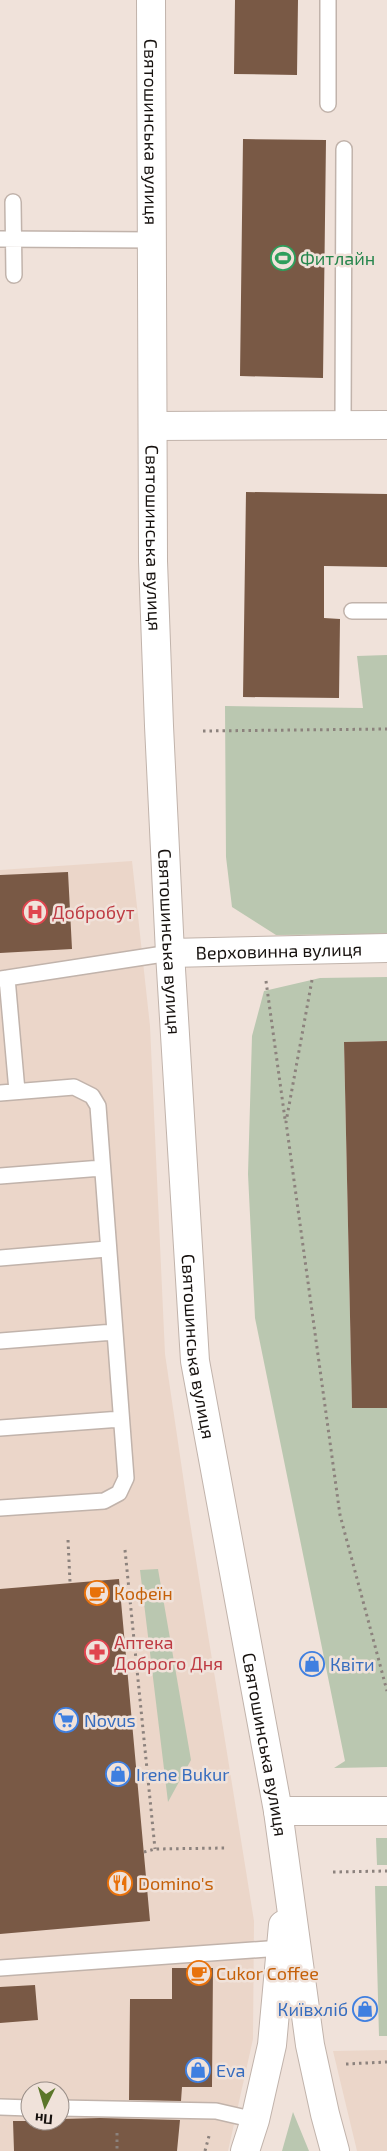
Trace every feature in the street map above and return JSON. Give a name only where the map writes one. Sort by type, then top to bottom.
[{"type":"main road","name":"Святошинська вулиця","points":[[151,0],[153,570],[170,953],[195,1361],[278,1811],[310,2045],[335,2151]]},
{"type":"main road","points":[[153,426],[387,425]]},
{"type":"main road","name":"Верховинна вулиця","points":[[170,953],[387,948]]},
{"type":"main road","points":[[278,1811],[387,1811]]},
{"type":"main road","name":"Святошинська вулиця","points":[[245,2151],[255,2120],[272,2044],[287,1876]]},
{"type":"lane","points":[[328,0],[328,104]]},
{"type":"lane","points":[[343,425],[344,149]]},
{"type":"lane","points":[[13,202],[7,239],[14,276]]},
{"type":"lane","points":[[7,239],[153,240]]},
{"type":"lane","points":[[352,611],[387,612]]},
{"type":"lane","points":[[18,1091],[3,978],[170,953]]},
{"type":"lane","points":[[0,1093],[74,1087],[92,1096],[98,1106],[107,1249],[126,1478],[119,1493],[104,1501],[0,1508]]},
{"type":"lane","points":[[0,1176],[102,1168]]},
{"type":"lane","points":[[0,1258],[107,1249]]},
{"type":"lane","points":[[0,1341],[114,1332]]},
{"type":"lane","points":[[0,1428],[121,1419]]},
{"type":"lane","points":[[0,1968],[281,1948]]},
{"type":"lane","points":[[0,2107],[20,2108]]},
{"type":"lane","points":[[70,2108],[216,2111],[255,2120]]},
{"type":"path","points":[[204,731],[387,729]]},
{"type":"path","points":[[286,1122],[314,972]]},
{"type":"path","points":[[265,974],[340,1515],[387,1691]]},
{"type":"path","points":[[68,1540],[70,1582]]},
{"type":"path","points":[[125,1550],[155,1849]]},
{"type":"path","points":[[144,1852],[155,1849],[226,1848]]},
{"type":"path","points":[[333,1872],[387,1871]]},
{"type":"path","points":[[346,2064],[387,2062]]},
{"type":"shaded area","points":[[132,861],[150,1026],[165,1354],[254,1921],[253,2039],[228,2151],[0,2151],[0,870]]},
{"type":"shaded area","points":[[387,2050],[387,2151],[357,2151],[333,2051]]},
{"type":"green space","points":[[387,655],[387,934],[276,935],[232,907],[226,857],[225,706],[363,708],[357,656]]},
{"type":"green space","points":[[387,977],[387,1041],[344,1042],[352,1408],[387,1408],[387,1767],[334,1768],[345,1761],[255,1318],[248,1174],[252,1036],[264,991],[320,978]]},
{"type":"green space","points":[[158,1569],[191,1760],[168,1802],[140,1570]]},
{"type":"green space","points":[[376,1838],[387,1838],[387,1865],[377,1865]]},
{"type":"green space","points":[[375,1886],[387,1886],[387,2036],[379,2036]]},
{"type":"green space","points":[[293,2112],[309,2151],[282,2151]]},
{"type":"building","points":[[235,0],[298,0],[297,75],[234,74]]},
{"type":"building","name":"Фитлайн","points":[[243,139],[326,140],[323,378],[240,376]]},
{"type":"building","points":[[246,492],[387,494],[387,567],[324,566],[324,618],[340,619],[339,698],[243,697]]},
{"type":"building","name":"Добробут","points":[[68,872],[72,949],[0,953],[0,875]]},
{"type":"building","points":[[387,1041],[387,1408],[352,1408],[344,1042]]},
{"type":"building","name":"Novus","points":[[119,1579],[150,1921],[0,1934],[0,1589]]},
{"type":"building","points":[[172,1968],[213,1968],[212,2087],[182,2087],[181,2101],[129,2100],[130,1999],[172,1999]]},
{"type":"building","points":[[35,1985],[38,2020],[0,2023],[0,1987]]},
{"type":"building","points":[[70,2119],[180,2120],[177,2151],[14,2151],[13,2121],[20,2121],[20,2131],[70,2131]]},
{"type":"place","name":"Фитлайн","points":[[283,258]]},
{"type":"place","name":"Добробут","points":[[35,912]]},
{"type":"place","name":"Кофеїн","points":[[97,1593]]},
{"type":"place","name":"Аптека Доброго Дня","points":[[97,1652]]},
{"type":"place","name":"Квіти","points":[[312,1664]]},
{"type":"place","name":"Novus","points":[[66,1720]]},
{"type":"place","name":"Irene Bukur","points":[[118,1774]]},
{"type":"place","name":"Domino's","points":[[120,1883]]},
{"type":"place","name":"Cukor Coffee","points":[[199,1973]]},
{"type":"place","name":"Київхліб","points":[[365,2009]]},
{"type":"place","name":"Eva","points":[[198,2070]]}]
